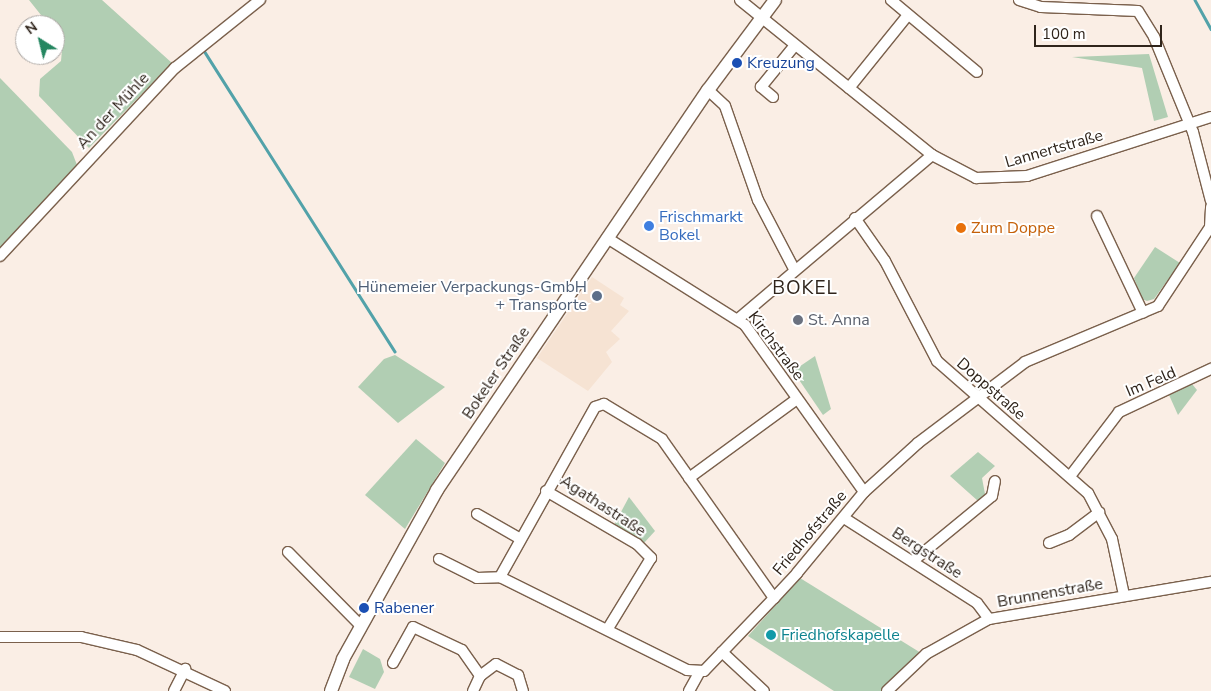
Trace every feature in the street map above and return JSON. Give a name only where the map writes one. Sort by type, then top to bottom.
[{"type":"main road","name":"Bokeler Straße","points":[[331,691],[361,626],[437,490],[708,90],[775,0]]},
{"type":"street","name":"An der Mühle","points":[[0,256],[175,68],[260,0]]},
{"type":"street","name":"Lannertstraße","points":[[740,0],[932,155],[968,176],[1004,180],[1211,116]]},
{"type":"street","points":[[891,0],[977,72]]},
{"type":"street","points":[[1026,1],[1041,7],[1119,4],[1132,9],[1142,17],[1188,124],[1211,201]]},
{"type":"street","points":[[849,88],[908,15]]},
{"type":"street","points":[[773,97],[761,87],[795,45]]},
{"type":"street","points":[[708,90],[725,106],[758,200],[794,269]]},
{"type":"street","points":[[738,319],[794,269],[932,155]]},
{"type":"street","name":"Friedhofstraße","points":[[689,691],[699,673],[774,598],[844,518],[864,492],[974,398],[1025,362],[1158,306],[1188,265],[1210,227],[1211,207]]},
{"type":"street","points":[[1097,216],[1143,313]]},
{"type":"street","name":"Doppstraße","points":[[856,218],[885,261],[937,361],[974,398],[1071,475],[1099,512],[1112,539],[1124,595]]},
{"type":"street","name":"Kirchstraße","points":[[607,238],[738,319],[864,492]]},
{"type":"street","name":"Im Feld","points":[[1071,475],[1119,412],[1211,369]]},
{"type":"street","points":[[689,478],[797,398]]},
{"type":"street","name":"Agathastraße","points":[[607,630],[651,558],[637,544],[546,491],[595,407],[604,404],[662,439],[774,598]]},
{"type":"street","points":[[913,561],[992,496],[995,481]]},
{"type":"street","points":[[500,577],[519,538],[546,491]]},
{"type":"street","points":[[1049,543],[1069,535],[1099,512]]},
{"type":"street","points":[[477,514],[519,538]]},
{"type":"street","name":"Bergstraße","points":[[844,518],[977,603],[989,619]]},
{"type":"street","points":[[288,552],[361,626]]},
{"type":"street","points":[[439,559],[477,578],[500,577],[699,673]]},
{"type":"street","name":"Brunnenstraße","points":[[887,691],[926,654],[989,619],[1211,582]]},
{"type":"street","points":[[393,663],[413,627],[462,650],[480,676]]},
{"type":"street","points":[[0,637],[81,637],[137,650],[185,669],[225,691]]},
{"type":"street","points":[[722,652],[764,691]]},
{"type":"street","points":[[473,691],[480,676],[496,664],[518,675],[523,691]]},
{"type":"street","points":[[174,691],[185,669]]},
{"type":"shaded area","points":[[592,277],[624,298],[620,305],[629,311],[611,331],[620,339],[606,352],[612,362],[588,391],[537,358]]},
{"type":"green space","points":[[29,0],[102,0],[172,63],[89,148],[39,96],[40,79],[56,65],[65,65],[65,15],[41,15]]},
{"type":"green space","points":[[1149,54],[1168,117],[1154,121],[1142,68],[1072,57]]},
{"type":"green space","points":[[0,78],[72,152],[77,165],[0,249]]},
{"type":"green space","points":[[1155,247],[1180,263],[1154,299],[1147,301],[1142,299],[1134,278]]},
{"type":"green space","points":[[395,355],[445,387],[398,423],[358,387],[384,359]]},
{"type":"green space","points":[[815,356],[831,409],[823,415],[793,371]]},
{"type":"green space","points":[[1192,384],[1197,390],[1178,415],[1169,395]]},
{"type":"green space","points":[[416,439],[445,463],[405,529],[365,495]]},
{"type":"green space","points":[[978,452],[995,466],[982,478],[985,494],[978,501],[950,476]]},
{"type":"green space","points":[[629,497],[655,531],[644,543],[614,525]]},
{"type":"green space","points":[[800,578],[921,653],[882,691],[834,691],[748,636]]},
{"type":"green space","points":[[363,649],[380,659],[384,672],[375,689],[349,677]]},
{"type":"waterway","points":[[1195,0],[1211,29]]},
{"type":"waterway","points":[[203,49],[395,351]]},
{"type":"place","name":"Kreuzung","points":[[737,63]]},
{"type":"place","name":"Frischmarkt Bokel","points":[[649,226]]},
{"type":"place","name":"Zum Doppe","points":[[961,228]]},
{"type":"place","name":"Hünemeier Verpackungs-GmbH + Transporte","points":[[597,296]]},
{"type":"place","name":"St. Anna","points":[[798,320]]},
{"type":"place","name":"Rabener","points":[[364,608]]},
{"type":"place","name":"Friedhofskapelle","points":[[771,635]]},
{"type":"district","name":"BOKEL","points":[[805,289]]}]
